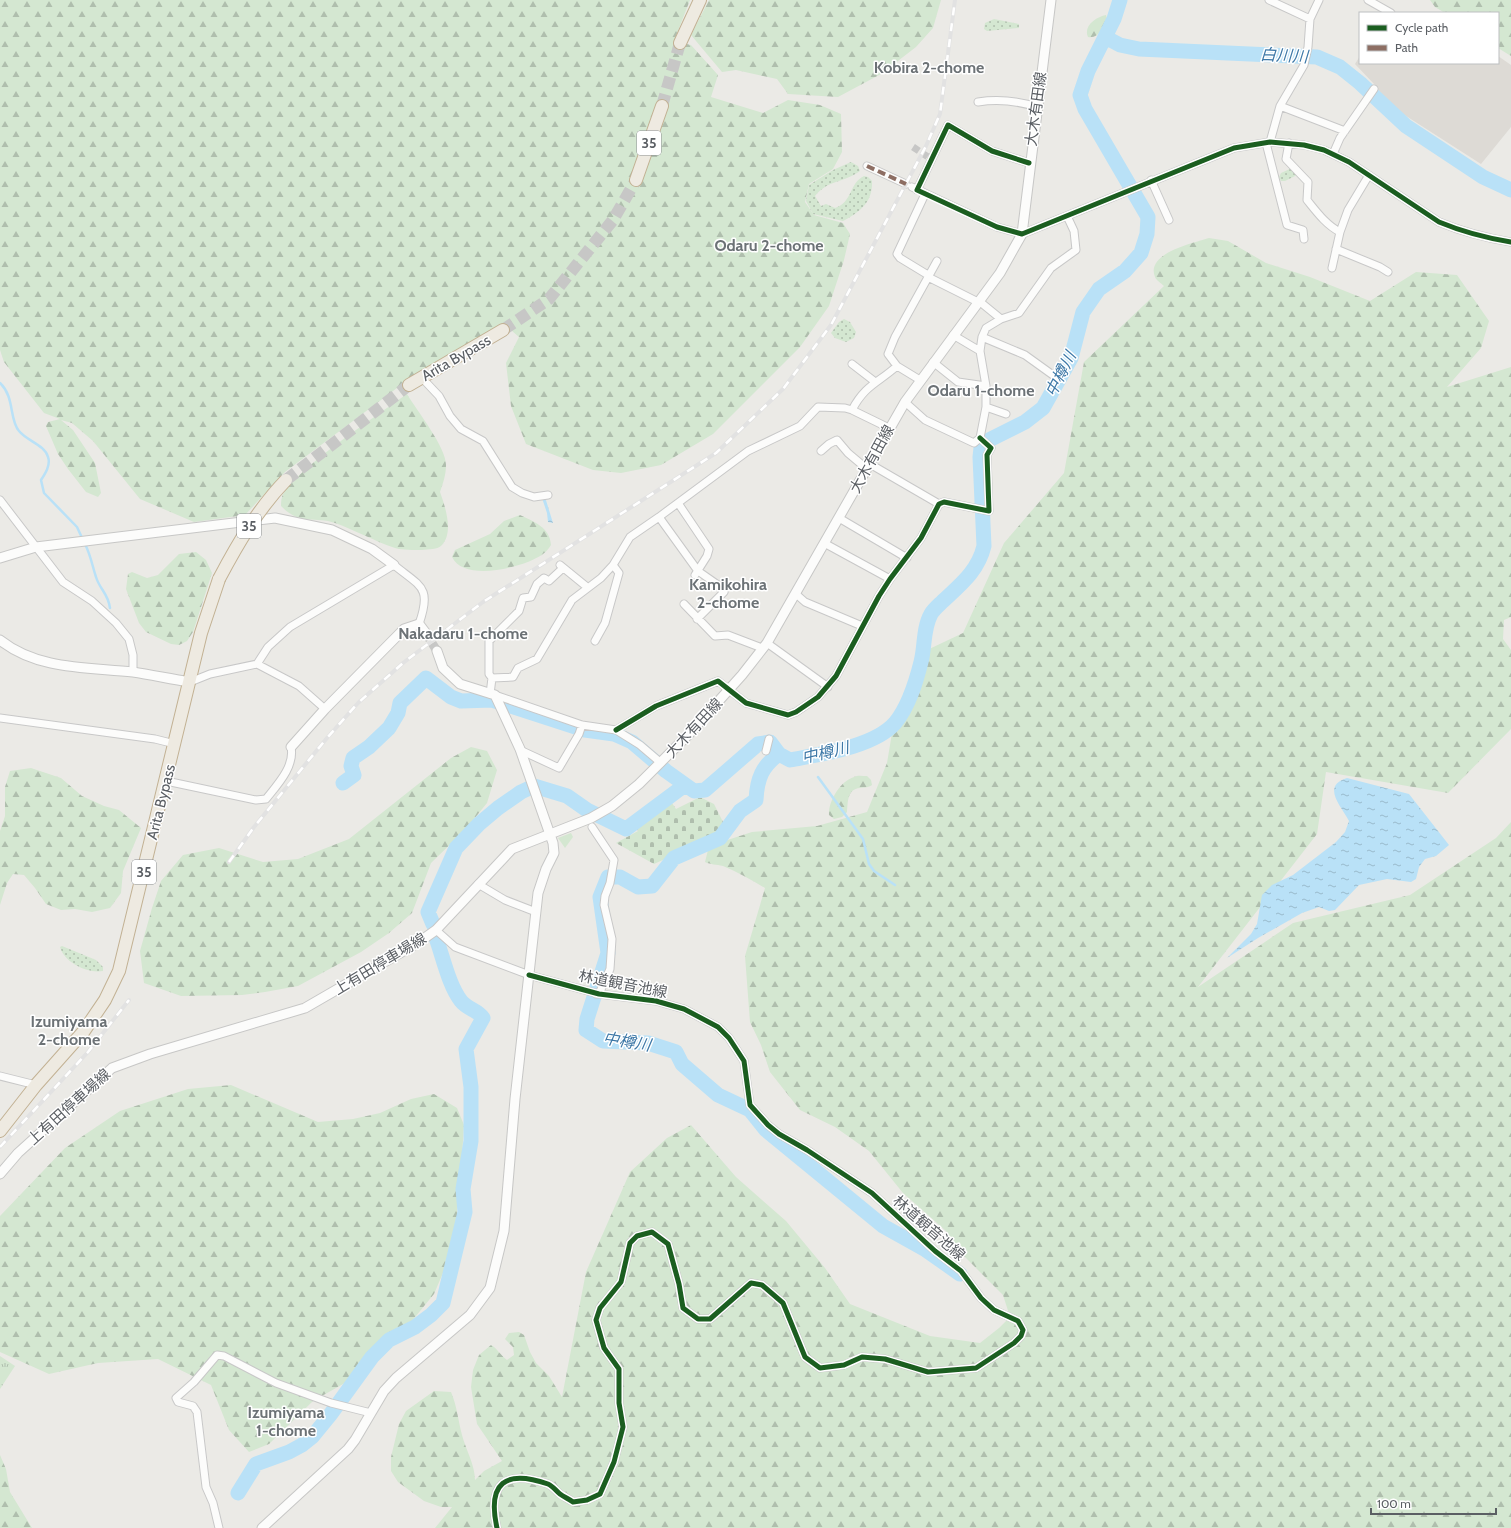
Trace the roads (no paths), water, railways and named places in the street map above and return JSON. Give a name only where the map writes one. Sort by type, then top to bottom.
[{"type":"highway","points":[[680,43],[700,0]]},
{"type":"highway","name":"35","points":[[636,180],[662,106]]},
{"type":"highway","name":"Arita Bypass","points":[[409,385],[503,330]]},
{"type":"highway","name":"Arita Bypass","points":[[0,1132],[36,1085],[84,1031],[105,1000],[119,971],[201,632],[220,579],[236,546],[270,497],[286,480]]},
{"type":"main road","name":"大木有田線","points":[[550,834],[591,818],[612,806],[639,784],[661,763],[729,690],[765,646],[839,518],[888,428],[920,380],[1000,272],[1022,234],[1029,163],[1051,0]]},
{"type":"main road","points":[[0,558],[36,547],[274,518],[332,530],[372,549],[394,565]]},
{"type":"main road","points":[[291,747],[325,709],[404,629],[419,624],[425,632]]},
{"type":"main road","points":[[0,640],[12,650],[45,662],[91,669],[132,672],[190,682]]},
{"type":"main road","points":[[262,1528],[348,1449],[384,1392],[396,1378],[470,1315],[490,1288],[504,1231],[515,1099],[536,912],[540,887],[554,853],[550,834],[520,750],[492,695],[460,684],[443,668],[438,651]]},
{"type":"main road","name":"上有田停車場線","points":[[0,1174],[18,1153],[112,1068],[150,1054],[305,1008],[419,942],[436,930],[512,849],[550,834]]},
{"type":"street","points":[[1269,0],[1310,19]]},
{"type":"street","points":[[1304,239],[1303,230],[1287,225],[1268,142],[1280,106],[1304,65],[1308,47],[1308,30],[1310,19],[1319,0]]},
{"type":"street","points":[[1368,0],[1390,12]]},
{"type":"street","points":[[1333,154],[1345,131],[1374,89]]},
{"type":"street","points":[[978,102],[1022,102],[1036,107]]},
{"type":"street","points":[[1280,106],[1345,131]]},
{"type":"street","points":[[912,187],[948,125],[992,151],[1029,163]]},
{"type":"street","points":[[867,166],[997,228],[1022,234],[1151,180],[1234,148],[1268,142],[1289,143],[1324,150],[1333,154],[1369,174],[1439,222],[1465,232],[1511,242]]},
{"type":"street","points":[[1289,143],[1286,159],[1308,182],[1307,200],[1333,229],[1340,232]]},
{"type":"street","points":[[1332,268],[1340,232],[1348,210],[1369,174]]},
{"type":"street","points":[[1151,180],[1169,220]]},
{"type":"street","points":[[925,194],[897,254],[900,258],[928,276],[978,302],[1001,319]]},
{"type":"street","points":[[981,439],[986,407],[986,386],[980,351],[982,337],[986,328],[1001,319],[1019,313],[1051,268],[1076,250],[1074,231],[1067,216]]},
{"type":"street","points":[[1336,249],[1380,267],[1388,272]]},
{"type":"street","points":[[920,380],[897,366],[888,354],[937,261]]},
{"type":"street","points":[[953,335],[980,351]]},
{"type":"street","points":[[982,337],[1025,355],[1057,378]]},
{"type":"street","points":[[933,362],[958,382],[986,386]]},
{"type":"street","points":[[852,364],[874,382]]},
{"type":"street","points":[[852,410],[858,398],[874,382],[897,366]]},
{"type":"street","points":[[422,378],[439,396],[450,416],[461,429],[483,442],[512,487],[522,493],[534,497],[548,495]]},
{"type":"street","points":[[905,402],[925,420],[974,442],[981,439]]},
{"type":"street","points":[[492,678],[513,677],[518,668],[537,659],[572,600],[587,587],[601,578],[613,564],[630,537],[660,517],[748,451],[800,426],[818,407],[845,408],[852,410],[888,428]]},
{"type":"street","points":[[986,407],[1006,414]]},
{"type":"street","points":[[616,730],[656,706],[718,681],[746,703],[788,715],[796,712],[818,697],[828,687],[844,663],[862,626],[890,578],[921,538],[939,504],[944,502],[972,509],[988,511],[987,455],[991,448],[981,439]]},
{"type":"street","points":[[821,451],[829,444],[837,440],[848,453],[868,466],[939,504]]},
{"type":"street","points":[[0,500],[63,582],[92,601],[116,623],[129,639],[133,655],[132,672]]},
{"type":"street","points":[[678,503],[709,550],[707,556],[696,573]]},
{"type":"street","points":[[660,517],[696,573],[718,585],[724,592],[697,619]]},
{"type":"street","points":[[839,518],[907,558]]},
{"type":"street","points":[[824,543],[890,578]]},
{"type":"street","points":[[595,641],[605,623],[619,573],[613,564]]},
{"type":"street","points":[[257,664],[268,647],[290,627],[394,565],[423,591],[426,599],[419,624]]},
{"type":"street","points":[[587,587],[561,566],[550,581],[544,578],[537,584],[534,596],[523,598],[519,611],[489,641],[489,674],[492,678],[492,695],[582,726],[616,730],[640,745],[661,763]]},
{"type":"street","points":[[796,594],[805,602],[862,626]]},
{"type":"street","points":[[684,604],[715,636],[728,635],[765,646],[828,687]]},
{"type":"street","points":[[190,682],[210,674],[257,664],[298,686],[325,709]]},
{"type":"street","points":[[0,718],[155,739],[175,744]]},
{"type":"street","points":[[520,750],[559,768],[579,734],[582,726]]},
{"type":"street","points":[[766,751],[769,739]]},
{"type":"street","points":[[166,781],[256,800],[266,799],[286,771],[293,756],[291,747]]},
{"type":"street","points":[[436,930],[455,947],[529,975],[587,992],[599,994],[610,969],[612,939],[604,905],[614,860],[592,827]]},
{"type":"street","points":[[478,884],[505,900],[536,912]]},
{"type":"street","name":"林道観音池線","points":[[497,1528],[493,1509],[496,1490],[504,1482],[518,1477],[550,1484],[560,1494],[573,1502],[586,1500],[600,1494],[614,1462],[623,1427],[619,1403],[620,1369],[604,1348],[596,1320],[600,1308],[621,1282],[630,1244],[637,1236],[652,1232],[668,1244],[679,1284],[683,1308],[698,1319],[710,1319],[751,1283],[762,1285],[772,1292],[783,1303],[805,1357],[820,1368],[844,1365],[862,1357],[885,1358],[928,1372],[976,1368],[1014,1343],[1021,1336],[1023,1330],[1018,1321],[994,1310],[981,1298],[960,1271],[934,1251],[872,1194],[807,1150],[779,1134],[768,1125],[750,1105],[744,1061],[729,1038],[718,1027],[684,1009],[656,1001],[599,994],[529,975]]},
{"type":"street","points":[[0,1076],[36,1085]]},
{"type":"street","points":[[219,1528],[213,1503],[206,1487],[197,1412],[193,1406],[178,1402],[176,1398],[194,1382],[217,1355],[224,1356],[276,1383],[331,1403],[371,1413]]},
{"type":"water","points":[[545,497],[553,523],[548,522],[547,513],[542,498]]},
{"type":"water","points":[[1347,778],[1409,794],[1449,845],[1436,856],[1425,859],[1419,867],[1416,879],[1411,882],[1387,879],[1359,885],[1335,910],[1329,911],[1319,907],[1302,913],[1258,938],[1227,958],[1251,934],[1257,924],[1262,895],[1272,885],[1293,875],[1336,842],[1345,832],[1349,821],[1335,797],[1334,791],[1335,786],[1339,782]]},
{"type":"waterway","name":"中樽川","points":[[343,783],[354,775],[351,766],[353,758],[369,747],[389,728],[398,713],[400,703],[426,678],[451,697],[461,701],[492,700],[585,730],[614,734],[632,742],[666,771],[694,791],[705,790],[758,744],[770,742],[779,754],[790,760],[831,752],[861,744],[886,731],[895,723],[908,702],[914,686],[922,656],[928,619],[933,611],[973,570],[978,563],[984,546],[980,457],[981,448],[989,440],[1025,422],[1043,408],[1071,358],[1083,312],[1099,289],[1125,271],[1141,253],[1147,234],[1148,217],[1085,109],[1080,95],[1088,71],[1114,19],[1120,0]]},
{"type":"waterway","name":"白川川","points":[[1105,37],[1120,45],[1139,49],[1317,57],[1340,67],[1360,83],[1406,126],[1483,177],[1511,190]]},
{"type":"waterway","points":[[0,383],[8,395],[14,421],[19,431],[40,446],[48,457],[48,466],[41,480],[44,493],[77,527],[83,540]]},
{"type":"waterway","points":[[85,544],[98,581],[108,599],[110,608]]},
{"type":"waterway","name":"中樽川","points":[[779,754],[768,763],[759,779],[756,800],[740,811],[720,838],[674,858],[652,886],[638,887],[620,877],[608,877],[600,897],[608,953],[587,1019],[586,1030],[603,1041],[648,1043],[676,1052],[682,1064],[718,1095],[750,1110],[766,1130],[883,1226],[926,1250],[960,1274]]},
{"type":"waterway","points":[[818,777],[863,839],[869,864],[874,871],[895,885]]},
{"type":"waterway","points":[[433,924],[428,912],[456,848],[479,824],[498,808],[521,792],[534,786],[567,796],[587,810],[626,829],[685,785]]},
{"type":"waterway","points":[[238,1493],[256,1464],[289,1452],[302,1445],[312,1437],[372,1357],[389,1340],[415,1327],[431,1315],[443,1303],[465,1212],[463,1189],[471,1141],[471,1087],[466,1049],[483,1018],[481,1015],[463,1004],[457,995],[453,988],[436,938]]},
{"type":"tunnel","points":[[662,106],[680,43]]},
{"type":"tunnel","points":[[913,147],[931,159]]},
{"type":"tunnel","points":[[503,330],[549,299],[613,220],[636,180]]},
{"type":"tunnel","points":[[286,480],[409,385]]},
{"type":"tunnel","points":[[425,632],[437,651]]},
{"type":"railway","points":[[229,862],[254,827],[327,738],[358,703],[403,663],[483,602],[716,453],[783,389],[831,325],[926,146],[940,114],[955,0]]},
{"type":"railway","points":[[0,1147],[88,1052],[129,1000]]},
{"type":"district","name":"Kobira 2-chome","points":[[929,67]]},
{"type":"district","name":"Odaru 2-chome","points":[[769,245]]},
{"type":"district","name":"Odaru 1-chome","points":[[981,390]]},
{"type":"district","name":"Kamikohira 2-chome","points":[[728,593]]},
{"type":"district","name":"Nakadaru 1-chome","points":[[463,633]]},
{"type":"district","name":"Izumiyama 2-chome","points":[[69,1030]]},
{"type":"district","name":"Izumiyama 1-chome","points":[[286,1421]]}]
